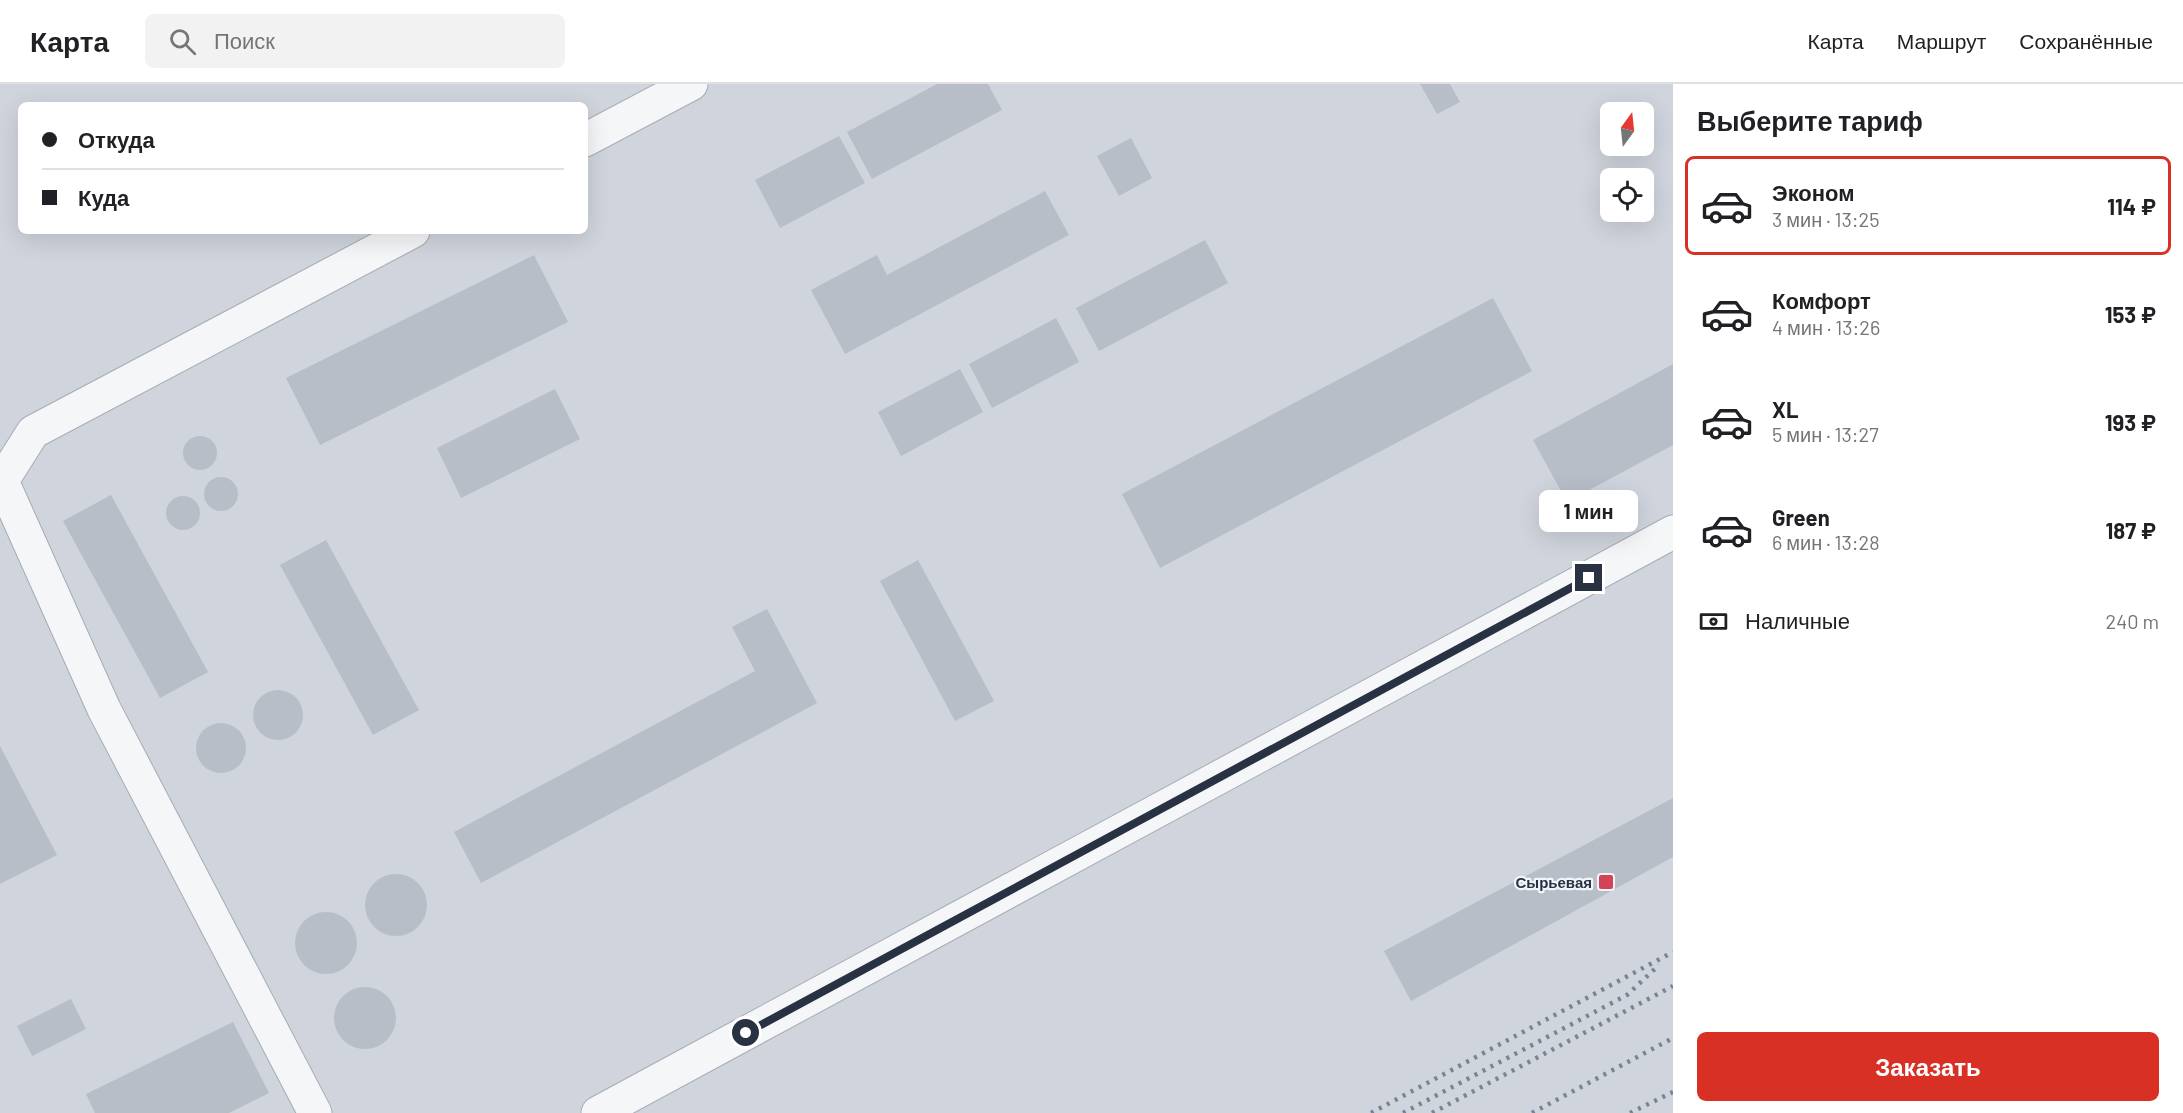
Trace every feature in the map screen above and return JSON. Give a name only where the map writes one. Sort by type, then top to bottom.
[{"type":"lane","points":[[588,138],[692,84]]},
{"type":"lane","points":[[315,1113],[104,709],[2,481],[33,432],[407,234]]},
{"type":"lane","points":[[598,1113],[1673,532]]},
{"type":"shaded area","points":[[0,84],[1673,84],[1673,1113],[0,1113]]},
{"type":"building","points":[[937,84],[988,84],[1002,110],[872,179],[847,132]]},
{"type":"building","points":[[1420,84],[1450,84],[1460,102],[1437,114]]},
{"type":"building","points":[[839,136],[865,183],[780,228],[755,180]]},
{"type":"building","points":[[1131,138],[1152,178],[1119,196],[1097,156]]},
{"type":"building","points":[[1045,191],[1069,235],[845,354],[811,290],[877,255],[887,275]]},
{"type":"building","points":[[1205,240],[1228,283],[1099,351],[1076,308]]},
{"type":"building","points":[[534,255],[568,322],[320,445],[286,378]]},
{"type":"building","points":[[1493,298],[1532,371],[1160,568],[1122,494]]},
{"type":"building","points":[[1056,318],[1079,362],[992,408],[969,364]]},
{"type":"building","points":[[1673,364],[1673,445],[1567,502],[1533,440]]},
{"type":"building","points":[[960,369],[983,412],[901,456],[878,412]]},
{"type":"building","points":[[555,389],[580,439],[461,498],[437,448]]},
{"type":"building","points":[[200,436],[212,441],[217,453],[212,465],[200,470],[188,465],[183,453],[188,441]]},
{"type":"building","points":[[221,477],[233,482],[238,494],[233,506],[221,511],[209,506],[204,494],[209,482]]},
{"type":"building","points":[[111,495],[208,672],[160,698],[63,521]]},
{"type":"building","points":[[183,496],[195,501],[200,513],[195,525],[183,530],[171,525],[166,513],[171,501]]},
{"type":"building","points":[[326,540],[419,710],[373,735],[280,565]]},
{"type":"building","points":[[918,560],[994,701],[955,721],[880,581]]},
{"type":"building","points":[[767,609],[817,703],[481,883],[454,832],[755,671],[732,627]]},
{"type":"building","points":[[278,690],[292,694],[299,701],[303,715],[299,729],[292,736],[278,740],[264,736],[257,729],[253,715],[257,701],[264,694]]},
{"type":"building","points":[[221,723],[235,727],[242,734],[246,748],[242,762],[235,769],[221,773],[207,769],[200,762],[196,748],[200,734],[207,727]]},
{"type":"building","points":[[0,746],[57,855],[0,884]]},
{"type":"building","points":[[1673,798],[1673,857],[1411,1001],[1384,951]]},
{"type":"building","points":[[396,874],[418,883],[427,905],[418,927],[396,936],[374,927],[365,905],[374,883]]},
{"type":"building","points":[[326,912],[348,921],[357,943],[348,965],[326,974],[304,965],[295,943],[304,921]]},
{"type":"building","points":[[365,987],[387,996],[396,1018],[387,1040],[365,1049],[343,1040],[334,1018],[343,996]]},
{"type":"building","points":[[71,999],[86,1029],[32,1056],[17,1026]]},
{"type":"building","points":[[233,1022],[269,1093],[229,1113],[95,1113],[86,1094]]},
{"type":"railway","points":[[1371,1113],[1673,952]]},
{"type":"railway","points":[[1403,1113],[1627,995],[1659,965]]},
{"type":"railway","points":[[1432,1113],[1673,986]]},
{"type":"railway","points":[[1532,1113],[1673,1038]]},
{"type":"railway","points":[[1630,1113],[1673,1092]]},
{"type":"place","name":"Сырьевая","points":[[1606,882]]},
{"type":"route","points":[[746,1033],[1589,578]]}]
